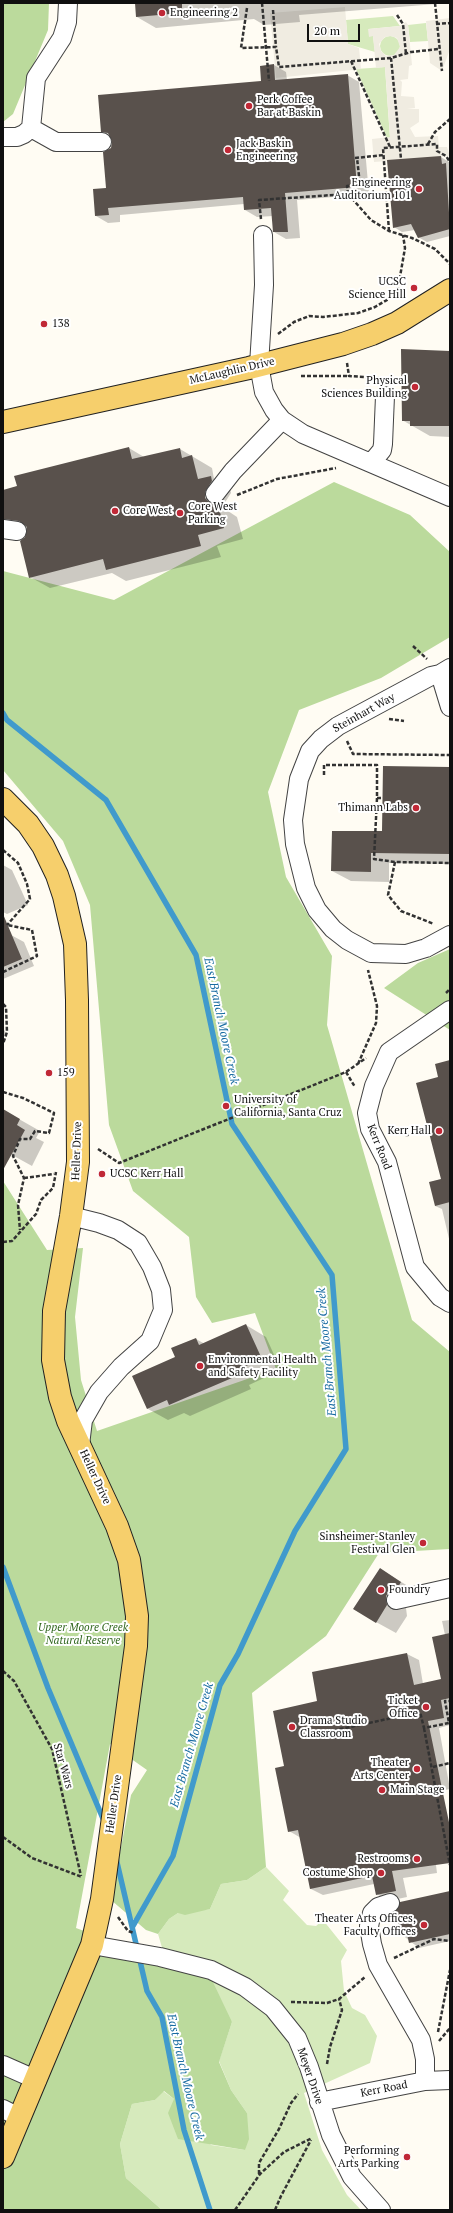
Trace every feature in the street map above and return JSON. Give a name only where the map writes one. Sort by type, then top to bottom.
[{"type":"main road","name":"McLaughlin Drive","points":[[7,422],[259,365],[372,334],[397,323],[450,290]]},
{"type":"main road","name":"Heller Drive","points":[[3,799],[28,824],[47,853],[57,874],[64,896],[75,944],[79,1148],[71,1216],[54,1311],[53,1360],[60,1397],[117,1526],[129,1560],[137,1616],[136,1646],[102,1899],[92,1945],[36,2080],[12,2113],[3,2157]]},
{"type":"street","points":[[3,137],[17,137],[24,134],[31,128],[36,78],[62,38],[67,22],[68,3]]},
{"type":"street","points":[[31,128],[56,142],[102,142]]},
{"type":"street","points":[[263,234],[264,285],[259,365],[267,399],[282,420],[303,434],[372,462],[450,497]]},
{"type":"street","points":[[372,462],[382,450],[384,444],[385,396]]},
{"type":"street","points":[[215,494],[233,471],[282,420]]},
{"type":"street","points":[[439,668],[450,707]]},
{"type":"street","name":"Steinhart Way","points":[[439,668],[431,676],[338,726],[321,739],[310,751],[304,766],[296,793],[293,820],[297,856],[306,888],[317,910],[333,929],[348,940],[371,953],[406,954],[426,948],[444,930]]},
{"type":"street","name":"Kerr Road","points":[[450,1010],[389,1052],[374,1086],[367,1113],[370,1129],[387,1162],[415,1267],[440,1297],[450,1303]]},
{"type":"street","points":[[71,1216],[99,1222],[118,1230],[138,1243],[152,1267],[161,1290],[163,1310],[158,1327],[150,1341],[121,1367],[99,1392],[83,1420],[80,1445]]},
{"type":"street","points":[[396,1600],[450,1588]]},
{"type":"street","points":[[390,1903],[378,1907],[372,1913],[368,1926],[378,1965],[429,2052],[425,2081]]},
{"type":"street","name":"Meyer Drive","points":[[92,1945],[160,1957],[211,1970],[245,1987],[273,2008],[297,2038],[309,2067],[319,2102],[331,2135],[352,2176],[380,2210]]},
{"type":"street","points":[[3,2065],[36,2080]]},
{"type":"street","name":"Kerr Road","points":[[319,2102],[425,2081],[450,2080]]},
{"type":"path","points":[[262,3],[269,81]]},
{"type":"path","points":[[434,3],[442,71]]},
{"type":"path","points":[[247,8],[241,48],[276,46]]},
{"type":"path","points":[[272,10],[279,67],[391,58],[411,52],[439,49]]},
{"type":"path","points":[[397,15],[403,24],[406,54]]},
{"type":"path","points":[[436,24],[450,22]]},
{"type":"path","points":[[391,58],[398,146],[401,159]]},
{"type":"path","points":[[350,61],[390,147]]},
{"type":"path","points":[[428,144],[435,132],[450,119]]},
{"type":"path","points":[[389,231],[383,148],[437,144],[437,151],[446,156],[450,162]]},
{"type":"path","points":[[384,155],[356,158],[360,185],[347,186],[348,194],[371,220],[389,231],[403,235],[435,249],[450,264]]},
{"type":"path","points":[[263,234],[259,200],[348,194]]},
{"type":"path","points":[[272,339],[294,322],[309,316],[323,317],[358,313],[375,307],[397,294],[405,248],[403,235]]},
{"type":"path","points":[[348,371],[348,376]]},
{"type":"path","points":[[300,376],[348,376],[373,378]]},
{"type":"path","points":[[233,496],[277,479],[339,468]]},
{"type":"path","points":[[413,646],[439,668]]},
{"type":"path","points":[[387,718],[404,721]]},
{"type":"path","points":[[346,738],[353,754],[450,755]]},
{"type":"path","points":[[324,775],[324,766],[377,765],[374,859],[395,862],[450,863]]},
{"type":"path","points":[[377,798],[383,798]]},
{"type":"path","points":[[3,850],[18,863],[27,884],[30,899],[6,925],[32,930],[37,956],[3,972]]},
{"type":"path","points":[[395,862],[388,895],[401,911],[444,930]]},
{"type":"path","points":[[106,1155],[119,1163],[346,1072],[357,1066],[376,1022],[377,1006],[370,977]]},
{"type":"path","points":[[3,1004],[6,1007],[7,1032],[3,1044]]},
{"type":"path","points":[[346,1072],[357,1091]]},
{"type":"path","points":[[3,1092],[23,1098],[54,1113],[49,1133],[35,1131],[30,1139],[20,1139],[13,1156],[24,1178],[18,1205],[20,1230]]},
{"type":"path","points":[[396,1134],[414,1134]]},
{"type":"path","points":[[3,1242],[12,1241],[20,1230],[36,1214],[41,1200],[53,1188],[54,1174],[57,1169]]},
{"type":"path","points":[[24,1178],[54,1174]]},
{"type":"path","name":"Star Wars","points":[[3,1671],[14,1681],[52,1748],[81,1876],[32,1858],[3,1837]]},
{"type":"path","points":[[424,1728],[449,1723],[445,1701],[450,1701]]},
{"type":"path","points":[[322,1733],[420,1712],[433,1767],[450,1865]]},
{"type":"path","points":[[433,1767],[450,1763]]},
{"type":"path","points":[[116,1914],[128,1931]]},
{"type":"path","points":[[290,2002],[327,2003],[339,1998],[378,1965],[434,1939],[450,1941]]},
{"type":"path","points":[[429,2052],[439,2028],[450,1970]]},
{"type":"path","points":[[326,2068],[330,2047],[342,2010],[339,1998]]},
{"type":"path","points":[[429,2052],[443,2038],[450,2028]]},
{"type":"path","points":[[260,2174],[259,2163],[279,2129],[291,2103],[302,2089]]},
{"type":"path","points":[[275,2210],[314,2134]]},
{"type":"path","points":[[235,2210],[260,2174],[284,2152],[312,2138]]},
{"type":"green space","points":[[3,3],[49,3],[48,30],[13,114],[3,122]]},
{"type":"green space","points":[[393,16],[400,26],[369,29],[373,36],[375,52],[348,44],[346,20]]},
{"type":"green space","points":[[426,23],[428,41],[410,42],[408,25]]},
{"type":"green space","points":[[390,36],[397,39],[400,46],[397,53],[390,56],[383,53],[380,46],[383,39]]},
{"type":"green space","points":[[385,67],[390,138],[387,138],[356,69]]},
{"type":"green space","name":"Upper Moore Creek Natural Reserve","points":[[334,482],[410,515],[450,552],[450,637],[381,678],[299,710],[268,792],[286,877],[332,956],[327,1025],[412,1320],[450,1352],[450,1549],[379,1553],[326,1636],[252,1693],[266,1867],[247,1880],[221,1884],[210,1909],[185,1915],[178,1913],[169,1919],[158,1934],[146,1930],[111,1900],[131,1795],[147,1770],[110,1744],[76,1928],[211,1978],[232,2022],[219,2062],[231,2090],[247,2113],[249,2139],[245,2150],[178,2139],[168,2113],[174,2099],[164,2091],[155,2100],[132,2104],[120,2144],[126,2178],[162,2210],[3,2210],[3,1181],[47,1250],[83,1248],[75,1317],[81,1380],[97,1431],[276,1369],[255,1313],[212,1323],[196,1297],[189,1237],[133,1191],[109,1125],[90,905],[63,841],[3,770],[3,571],[114,600]]},
{"type":"green space","points":[[450,949],[450,1030],[384,988],[418,963]]},
{"type":"green space","points":[[266,1867],[289,1891],[283,1900],[307,1925],[316,1926],[323,1920],[347,1950],[341,1961],[344,1991],[352,2008],[365,2015],[377,2036],[370,2063],[304,2093],[322,2150],[347,2195],[361,2210],[162,2210],[126,2178],[120,2144],[132,2104],[155,2100],[163,2091],[174,2099],[211,2145],[245,2150],[247,2113],[231,2090],[219,2061],[232,2022],[166,1961],[158,1934],[169,1919],[178,1913],[210,1909],[221,1884],[247,1880]]},
{"type":"shaded area","points":[[345,7],[348,44],[359,48],[361,69],[276,78],[270,13]]},
{"type":"shaded area","points":[[450,18],[450,49],[442,71],[430,63],[426,21]]},
{"type":"shaded area","points":[[406,22],[408,25],[412,65],[409,66],[408,79],[400,80],[402,82],[401,96],[414,97],[415,108],[407,109],[419,109],[419,122],[410,128],[415,137],[438,136],[439,147],[447,147],[450,156],[374,162],[372,139],[390,137],[385,67],[376,68],[373,36],[369,37],[368,29],[400,26]],"holes":[[[391,36],[397,38],[400,47],[394,55],[386,56],[381,51],[379,44],[385,37]]]},
{"type":"building","points":[[135,3],[182,3],[182,13],[136,17]]},
{"type":"building","name":"Jack Baskin Engineering","points":[[274,64],[275,80],[348,74],[357,187],[285,193],[288,232],[273,232],[271,208],[244,210],[243,197],[108,208],[109,215],[95,216],[93,189],[106,188],[103,152],[111,148],[112,142],[108,133],[101,132],[98,95],[261,81],[260,66]]},
{"type":"building","name":"Engineering Auditorium 101","points":[[441,156],[442,164],[446,163],[450,229],[418,238],[411,224],[393,228],[387,160]]},
{"type":"building","name":"Physical Sciences Building","points":[[401,349],[450,351],[450,426],[410,426],[410,421],[402,421]]},
{"type":"building","name":"Core West","points":[[129,447],[132,459],[180,448],[182,458],[192,455],[198,479],[211,476],[212,481],[205,492],[205,498],[209,502],[218,504],[224,528],[198,535],[201,546],[106,570],[103,559],[29,578],[20,541],[25,537],[27,527],[19,521],[3,519],[3,490],[17,486],[14,476]]},
{"type":"building","name":"Thimann Labs","points":[[383,766],[450,767],[450,854],[371,853],[371,872],[331,871],[332,831],[382,831]]},
{"type":"building","points":[[3,914],[22,959],[3,967]]},
{"type":"building","name":"Kerr Hall","points":[[450,1060],[450,1202],[435,1206],[429,1182],[441,1179],[416,1083],[438,1077],[435,1064]]},
{"type":"building","points":[[3,1109],[20,1119],[17,1125],[25,1130],[3,1170]]},
{"type":"building","name":"Environmental Health and Safety Facility","points":[[246,1324],[262,1359],[230,1373],[232,1378],[169,1405],[167,1400],[147,1409],[132,1376],[175,1357],[171,1348],[196,1338],[199,1345]]},
{"type":"building","name":"Foundry","points":[[380,1568],[401,1582],[397,1589],[389,1592],[386,1596],[387,1605],[376,1623],[353,1609]]},
{"type":"building","points":[[450,1633],[450,1698],[441,1700],[444,1718],[428,1721],[450,1827],[450,1863],[392,1871],[396,1891],[376,1895],[372,1876],[310,1889],[298,1830],[288,1832],[275,1768],[284,1766],[273,1711],[317,1701],[312,1672],[407,1653],[414,1685],[441,1679],[432,1637]]},
{"type":"building","name":"Theater Arts Offices, Faculty Offices","points":[[450,1891],[450,1934],[409,1943],[407,1934],[401,1935],[395,1912],[400,1902]]},
{"type":"waterway","name":"East Branch Moore Creek","points":[[3,713],[7,720],[106,800],[196,955],[232,1124],[332,1275],[346,1449],[295,1531],[238,1654],[220,1685],[173,1856],[133,1926]]},
{"type":"waterway","name":"East Branch Moore Creek","points":[[3,1567],[48,1688],[104,1821]]},
{"type":"waterway","name":"East Branch Moore Creek","points":[[116,1858],[147,1991],[162,2017],[184,2130],[210,2210]]},
{"type":"place","name":"Engineering 2","points":[[162,13]]},
{"type":"place","name":"Perk Coffee Bar at Baskin","points":[[249,106]]},
{"type":"place","name":"Jack Baskin Engineering","points":[[228,150]]},
{"type":"place","name":"Engineering Auditorium 101","points":[[419,189]]},
{"type":"place","name":"UCSC Science Hill","points":[[414,288]]},
{"type":"place","name":"138","points":[[44,324]]},
{"type":"place","name":"Physical Sciences Building","points":[[415,387]]},
{"type":"place","name":"Core West","points":[[115,511]]},
{"type":"place","name":"Core West Parking","points":[[180,513]]},
{"type":"place","name":"Thimann Labs","points":[[416,808]]},
{"type":"place","name":"159","points":[[49,1073]]},
{"type":"place","name":"University of California, Santa Cruz","points":[[226,1106]]},
{"type":"place","name":"Kerr Hall","points":[[439,1131]]},
{"type":"place","name":"UCSC Kerr Hall","points":[[102,1174]]},
{"type":"place","name":"Environmental Health and Safety Facility","points":[[200,1366]]},
{"type":"place","name":"Sinsheimer-Stanley Festival Glen","points":[[423,1543]]},
{"type":"place","name":"Foundry","points":[[381,1590]]},
{"type":"place","name":"Ticket Office","points":[[426,1707]]},
{"type":"place","name":"Drama Studio Classroom","points":[[292,1727]]},
{"type":"place","name":"Theater Arts Center","points":[[417,1769]]},
{"type":"place","name":"Main Stage","points":[[382,1790]]},
{"type":"place","name":"Restrooms","points":[[417,1859]]},
{"type":"place","name":"Costume Shop","points":[[381,1873]]},
{"type":"place","name":"Theater Arts Offices, Faculty Offices","points":[[424,1925]]},
{"type":"place","name":"Performing Arts Parking","points":[[407,2157]]}]
